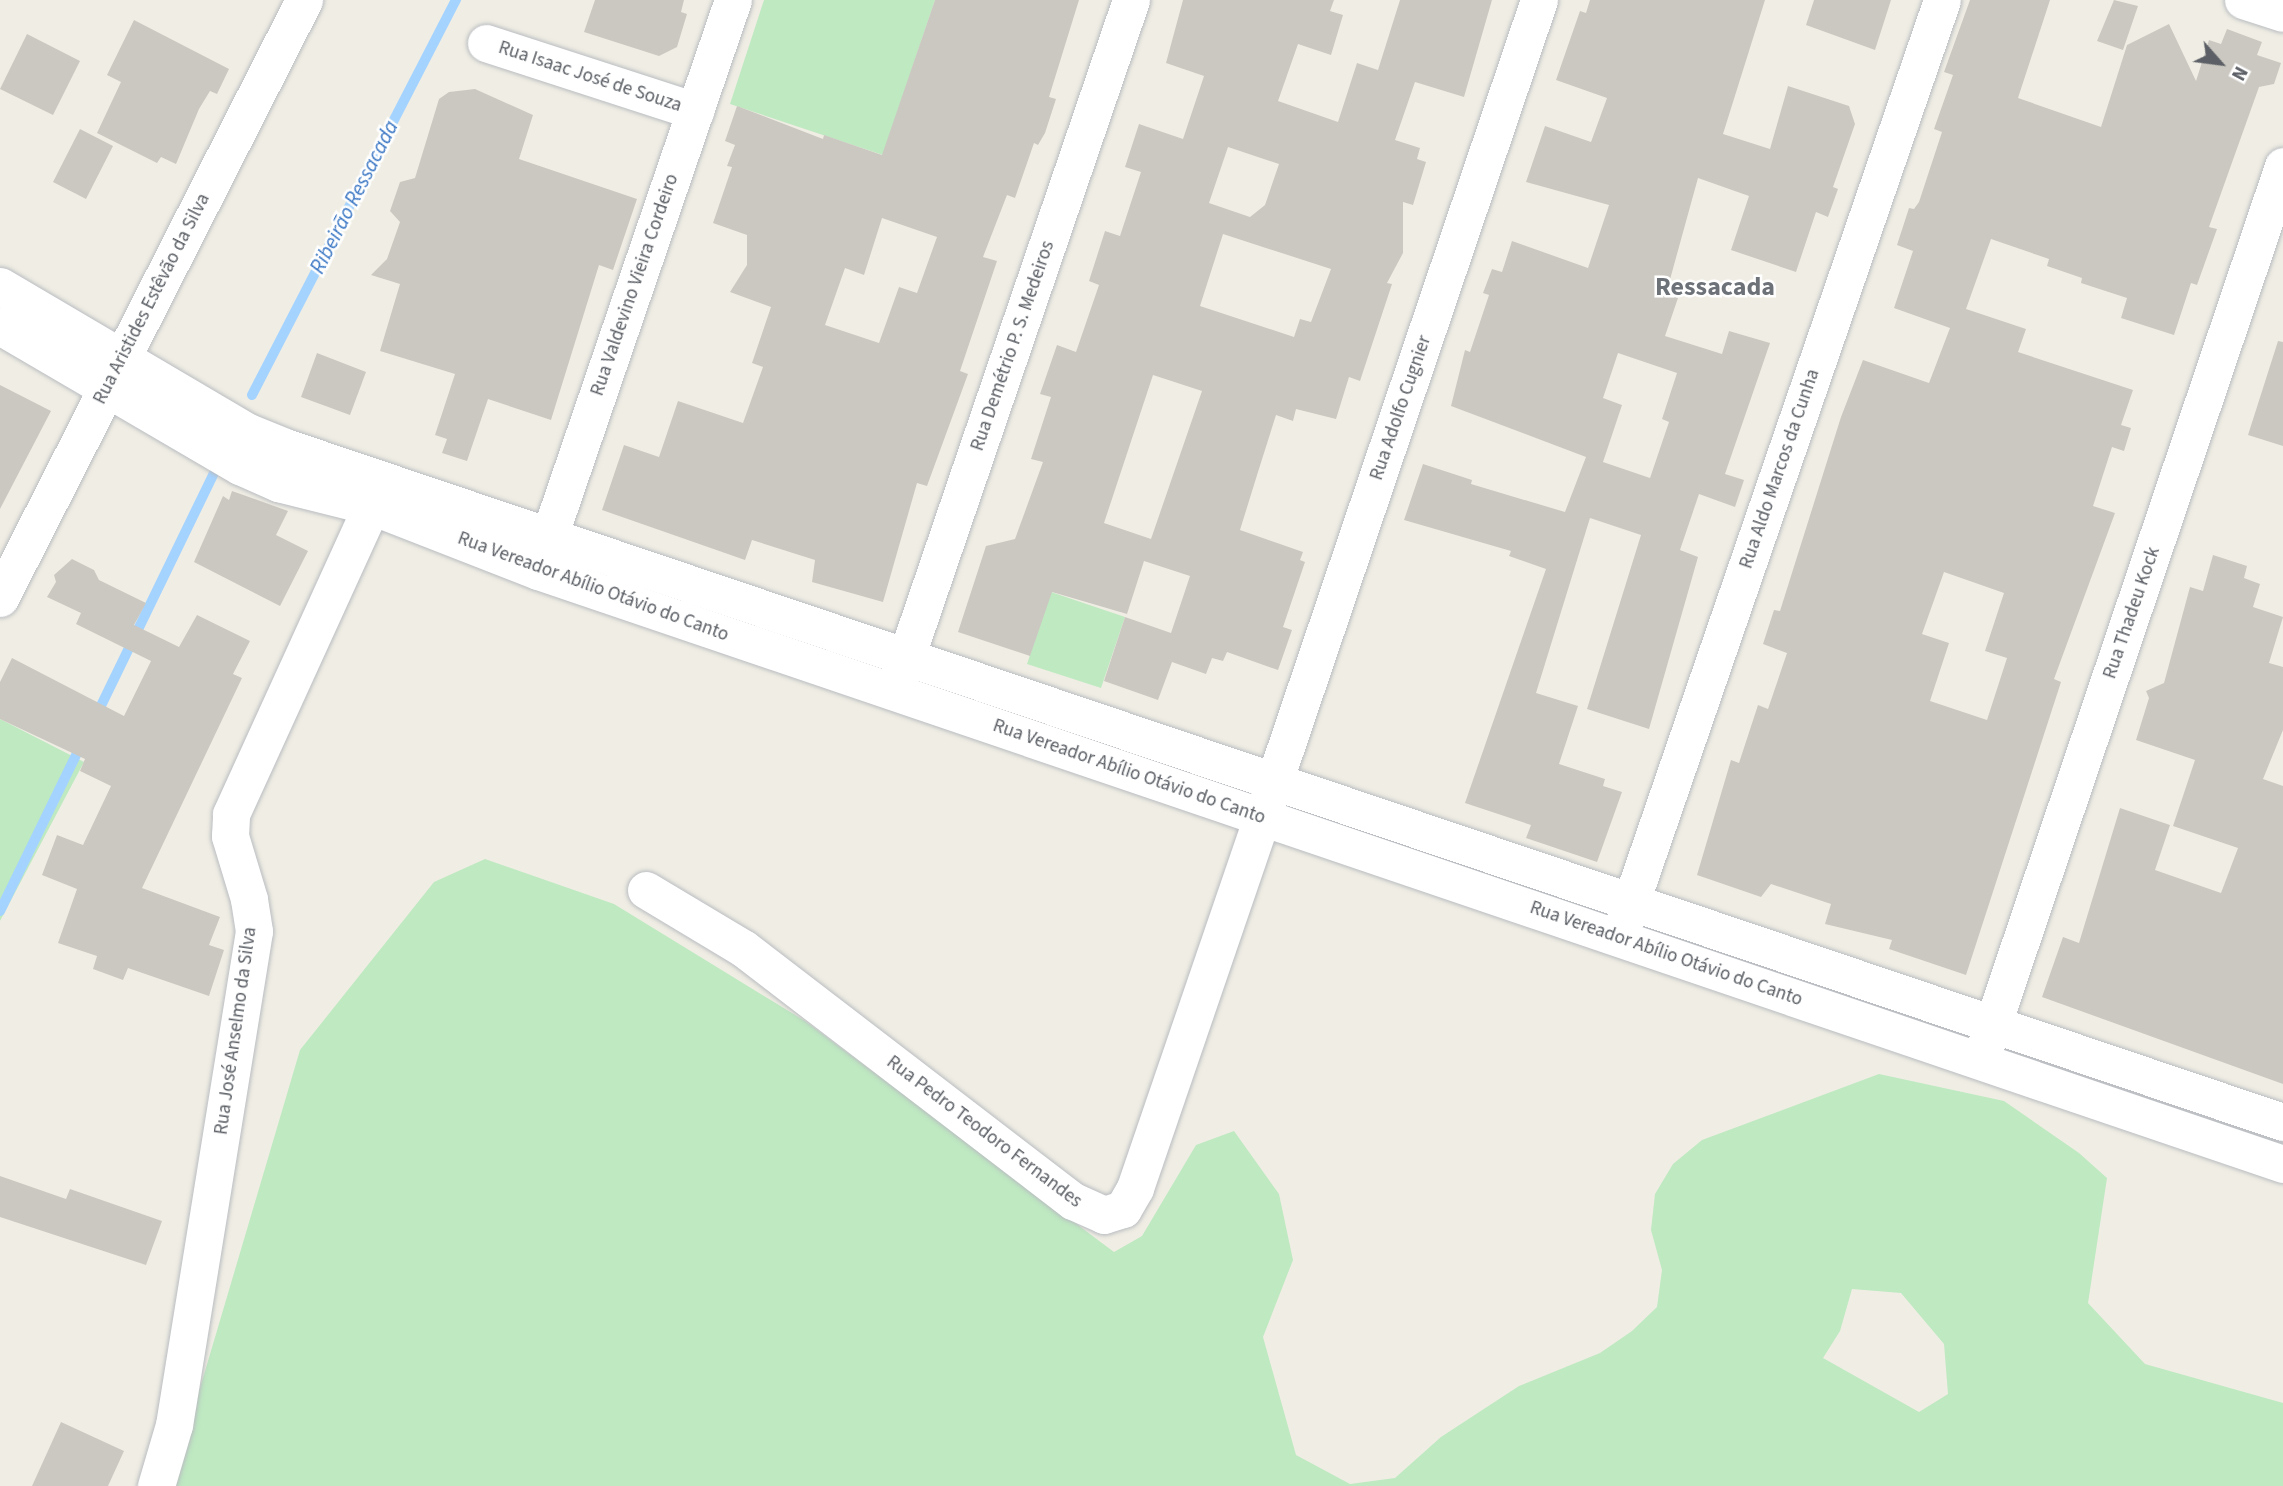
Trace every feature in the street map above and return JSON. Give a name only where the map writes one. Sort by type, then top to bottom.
[{"type":"street","name":"Rua Aristides Estêvão da Silva","points":[[0,598],[304,0]]},
{"type":"street","name":"Rua Valdevino Vieira Cordeiro","points":[[538,571],[733,0]]},
{"type":"street","name":"Rua Demétrio P. S. Medeiros","points":[[894,692],[1131,0]]},
{"type":"street","name":"Rua Adolfo Cugnier","points":[[1262,817],[1539,0]]},
{"type":"street","name":"Rua Aldo Marcos da Cunha","points":[[1618,938],[1942,0]]},
{"type":"street","points":[[2243,0],[2283,13]]},
{"type":"street","name":"Rua Isaac José de Souza","points":[[485,43],[695,111]]},
{"type":"street","name":"Rua Thadeu Kock","points":[[1980,1061],[2283,166]]},
{"type":"street","name":"Rua Vereador Abílio Otávio do Canto","points":[[0,286],[115,373]]},
{"type":"street","name":"Rua Vereador Abílio Otávio do Canto","points":[[0,326],[248,432],[538,571],[2283,1164]]},
{"type":"street","name":"Rua Vereador Abílio Otávio do Canto","points":[[378,494],[549,537],[2283,1122]]},
{"type":"street","name":"Rua José Anselmo da Silva","points":[[156,1486],[174,1425],[254,932],[249,899],[230,836],[231,814],[378,494]]},
{"type":"street","name":"Rua Pedro Teodoro Fernandes","points":[[646,891],[743,948],[1073,1202],[1104,1215],[1123,1209],[1135,1188],[1262,817]]},
{"type":"green space","points":[[764,0],[935,0],[883,155],[730,104]]},
{"type":"green space","points":[[1051,592],[1125,617],[1101,688],[1027,664]]},
{"type":"green space","points":[[0,719],[84,762],[0,921]]},
{"type":"green space","points":[[485,859],[614,904],[805,1021],[1114,1252],[1142,1236],[1196,1145],[1234,1131],[1279,1194],[1293,1260],[1263,1337],[1296,1455],[1350,1484],[1395,1478],[1441,1437],[1519,1386],[1600,1353],[1632,1331],[1657,1307],[1662,1270],[1651,1230],[1655,1194],[1673,1164],[1702,1140],[1879,1074],[2004,1101],[2079,1153],[2107,1178],[2088,1303],[2145,1364],[2283,1403],[2283,1486],[171,1486],[300,1050],[434,882]],"holes":[[[1852,1289],[1901,1293],[1944,1344],[1948,1394],[1919,1412],[1823,1358],[1840,1331]]]},
{"type":"building","points":[[595,0],[684,0],[681,12],[687,14],[677,47],[659,56],[584,32]]},
{"type":"building","points":[[935,0],[1079,0],[1049,97],[1056,99],[1045,133],[1038,145],[1034,143],[1015,198],[1007,195],[983,257],[997,261],[960,371],[968,374],[927,486],[917,483],[883,602],[812,582],[815,560],[752,540],[745,560],[602,510],[624,445],[659,457],[678,401],[743,423],[763,367],[752,363],[771,307],[730,292],[747,265],[747,235],[713,223],[732,167],[727,166],[735,145],[725,141],[737,106],[823,139],[824,135],[882,155]],"holes":[[[882,218],[937,237],[917,293],[899,287],[879,343],[825,325],[845,268],[864,275]]]},
{"type":"building","points":[[1183,0],[1334,0],[1330,11],[1343,15],[1331,55],[1298,44],[1278,101],[1338,122],[1357,63],[1378,70],[1400,0],[1492,0],[1464,97],[1415,82],[1395,140],[1420,148],[1417,159],[1426,162],[1413,205],[1403,202],[1403,253],[1387,283],[1392,284],[1360,381],[1349,377],[1336,419],[1296,409],[1293,421],[1276,415],[1240,530],[1303,552],[1300,560],[1305,562],[1283,627],[1292,630],[1278,670],[1227,652],[1223,661],[1212,658],[1206,674],[1172,662],[1158,700],[1104,681],[1125,617],[1171,633],[1190,576],[1144,561],[1127,614],[1052,592],[1030,656],[958,632],[986,546],[1015,539],[1043,462],[1031,459],[1051,397],[1040,394],[1057,345],[1076,352],[1099,285],[1089,281],[1105,231],[1120,236],[1141,172],[1125,167],[1139,124],[1183,139],[1204,76],[1166,63]],"holes":[[[1228,147],[1279,164],[1265,205],[1250,217],[1209,203]],[[1223,234],[1331,269],[1311,322],[1300,319],[1294,337],[1200,306]],[[1153,375],[1202,391],[1151,539],[1104,523]]]},
{"type":"building","points":[[1590,0],[1765,0],[1723,134],[1770,149],[1788,86],[1849,106],[1855,124],[1833,187],[1838,189],[1828,217],[1816,212],[1796,272],[1731,250],[1749,196],[1698,178],[1666,294],[1678,298],[1665,336],[1722,354],[1729,331],[1770,343],[1725,474],[1744,480],[1735,507],[1699,494],[1680,550],[1698,557],[1649,729],[1587,709],[1641,535],[1590,518],[1536,693],[1578,706],[1559,764],[1605,779],[1603,786],[1622,792],[1597,862],[1526,838],[1531,825],[1465,803],[1546,569],[1509,556],[1511,551],[1404,520],[1423,464],[1472,480],[1471,484],[1565,512],[1586,457],[1451,406],[1465,350],[1470,352],[1489,295],[1483,293],[1492,269],[1502,272],[1512,241],[1588,268],[1609,205],[1526,182],[1545,126],[1591,142],[1607,98],[1556,80],[1580,11],[1586,13]],"holes":[[[1618,353],[1677,373],[1662,419],[1669,422],[1650,478],[1603,462],[1622,405],[1603,398]]]},
{"type":"building","points":[[1814,0],[1891,0],[1875,50],[1806,25]]},
{"type":"building","points":[[1970,0],[2050,0],[2018,98],[2101,127],[2127,45],[2169,24],[2196,81],[2209,40],[2221,44],[2227,29],[2262,42],[2257,55],[2281,63],[2274,84],[2259,87],[2209,227],[2217,229],[2197,285],[2191,283],[2174,335],[2121,318],[2127,298],[2081,283],[2082,278],[2047,266],[2049,259],[1991,239],[1966,309],[2026,329],[2018,352],[2133,390],[2121,425],[2131,428],[2124,451],[2112,447],[2093,506],[2115,513],[2054,679],[2061,682],[1966,975],[1889,949],[1892,940],[1825,924],[1831,904],[1771,884],[1761,897],[1697,875],[1731,760],[1739,763],[1758,705],[1768,709],[1787,653],[1763,644],[1774,610],[1780,611],[1841,417],[1863,360],[1929,383],[1950,328],[1894,308],[1913,251],[1897,245],[1909,208],[1914,209],[1919,202],[1942,132],[1934,129],[1953,75],[1944,72]],"holes":[[[1944,572],[2004,593],[1985,651],[2007,658],[1987,720],[1930,701],[1949,643],[1922,634]]]},
{"type":"building","points":[[2114,0],[2138,6],[2123,50],[2097,41]]},
{"type":"building","points":[[134,20],[229,69],[217,94],[210,91],[199,109],[176,164],[161,157],[157,163],[97,133],[121,82],[107,75]]},
{"type":"building","points":[[27,34],[80,61],[53,115],[0,89]]},
{"type":"building","points":[[475,89],[533,115],[519,159],[637,199],[613,270],[599,265],[551,420],[488,399],[467,461],[442,453],[447,439],[435,435],[455,374],[380,351],[400,284],[371,275],[387,259],[400,222],[390,211],[400,182],[415,178],[439,99],[449,92]]},
{"type":"building","points":[[80,129],[113,146],[86,199],[53,182]]},
{"type":"building","points":[[2278,341],[2283,342],[2283,446],[2248,435]]},
{"type":"building","points":[[317,353],[366,372],[350,415],[301,397]]},
{"type":"building","points":[[0,385],[51,411],[0,509]]},
{"type":"building","points":[[232,491],[288,511],[276,535],[308,551],[280,606],[194,562],[223,496],[229,500]]},
{"type":"building","points":[[2213,555],[2247,566],[2244,578],[2260,584],[2253,607],[2283,617],[2269,663],[2283,667],[2283,730],[2263,779],[2283,786],[2283,1084],[2042,997],[2063,937],[2079,943],[2120,808],[2170,825],[2155,870],[2221,893],[2238,848],[2173,826],[2195,760],[2136,740],[2149,698],[2146,691],[2164,683],[2190,587],[2203,591]]},
{"type":"building","points":[[72,559],[94,570],[99,580],[146,603],[134,625],[179,647],[197,615],[250,641],[233,674],[242,678],[142,888],[220,917],[209,945],[224,950],[209,996],[128,968],[123,980],[93,969],[97,956],[58,943],[77,889],[42,875],[57,835],[83,845],[111,786],[80,771],[85,759],[0,719],[0,682],[12,658],[124,716],[151,661],[76,624],[81,613],[47,597],[56,582],[54,575]]},
{"type":"building","points":[[0,1176],[66,1199],[70,1189],[162,1221],[146,1265],[0,1217]]},
{"type":"building","points":[[61,1422],[124,1451],[108,1486],[32,1486]]},
{"type":"waterway","name":"Ribeirão Ressacada","points":[[252,395],[456,0]]},
{"type":"waterway","points":[[96,716],[215,471]]},
{"type":"waterway","points":[[0,911],[81,745]]},
{"type":"district","name":"Ressacada","points":[[1715,287]]}]
